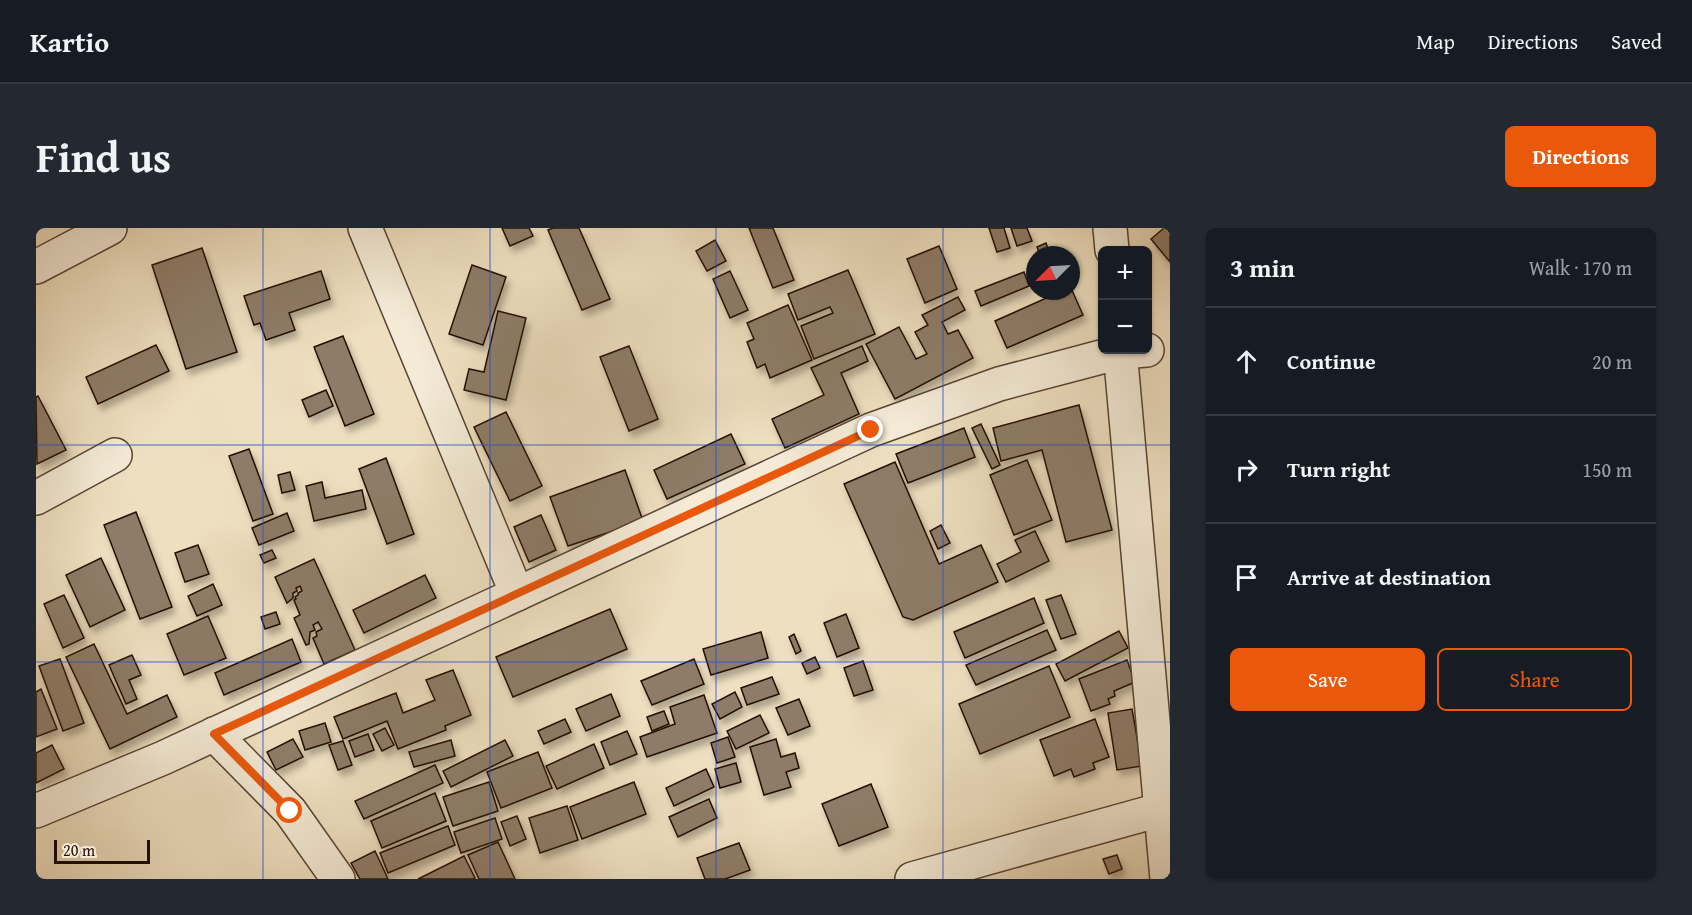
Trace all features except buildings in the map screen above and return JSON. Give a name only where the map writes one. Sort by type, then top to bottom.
[{"type":"street","points":[[36,267],[110,228]]},
{"type":"street","points":[[365,228],[517,594]]},
{"type":"street","points":[[1110,228],[1112,246]]},
{"type":"street","points":[[1152,348],[1170,347]]},
{"type":"street","points":[[36,811],[163,758],[871,430],[999,384],[1118,354]]},
{"type":"street","points":[[1134,354],[1166,809],[1167,879]]},
{"type":"street","points":[[36,498],[115,456]]},
{"type":"street","points":[[214,734],[290,811],[338,879]]},
{"type":"street","points":[[912,879],[1166,809]]},
{"type":"route","points":[[290,811],[214,734],[871,430]]}]
